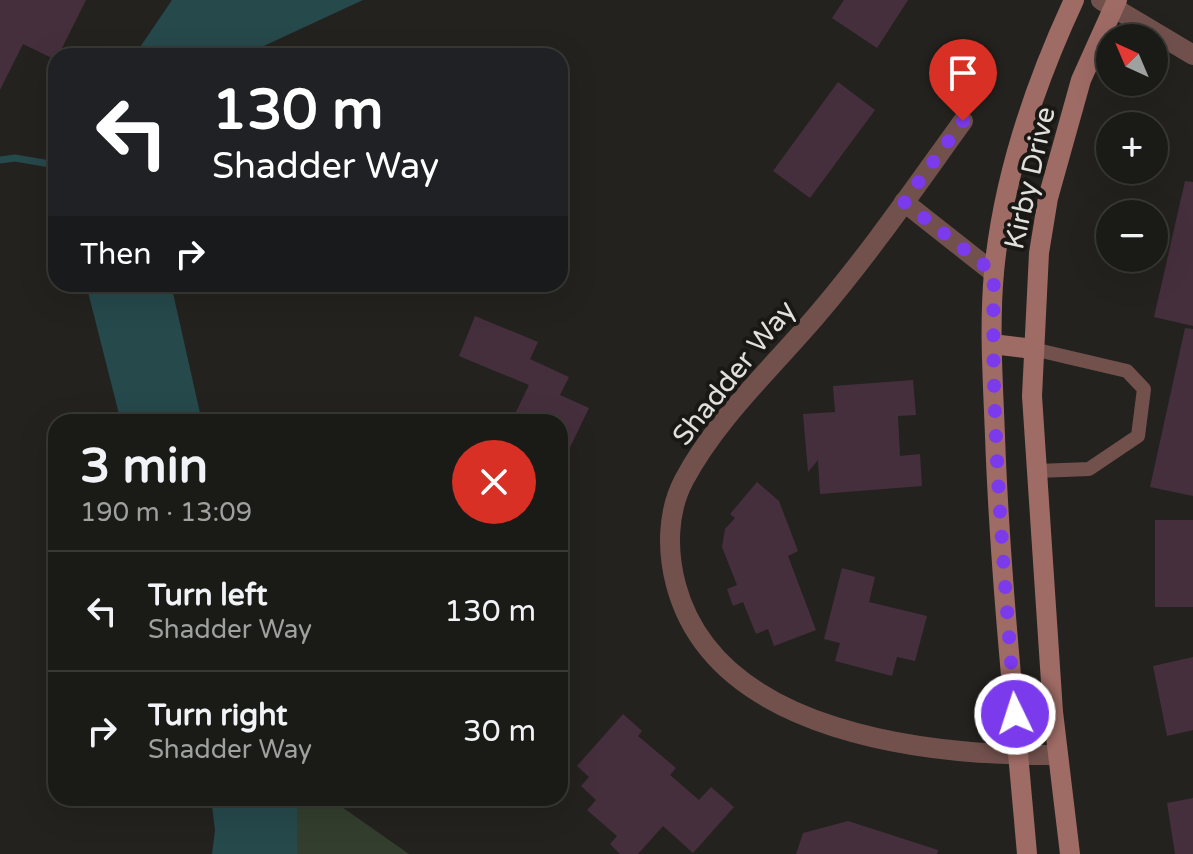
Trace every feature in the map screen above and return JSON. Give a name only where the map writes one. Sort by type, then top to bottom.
[{"type":"main road","name":"Kirby Drive","points":[[1027,854],[997,486],[992,344],[994,273],[1020,141],[1041,72],[1074,0]]},
{"type":"main road","name":"Kirby Drive","points":[[1070,854],[1058,755],[1037,471],[1033,349],[1039,253],[1048,198],[1081,80],[1110,2]]},
{"type":"main road","points":[[992,344],[1033,349]]},
{"type":"street","points":[[1110,2],[1166,42],[1193,55]]},
{"type":"street","name":"Shadder Way","points":[[963,121],[819,313],[713,435],[683,482],[672,515],[669,555],[687,619],[734,676],[772,700],[834,726],[912,746],[966,754],[1058,755]]},
{"type":"street","points":[[904,202],[994,273]]},
{"type":"lane","points":[[1033,349],[1127,371],[1144,389],[1138,436],[1089,469],[1037,471]]},
{"type":"green space","points":[[297,806],[340,806],[409,854],[297,854]]},
{"type":"water","points":[[172,0],[363,0],[259,48],[139,48]]},
{"type":"water","points":[[88,292],[173,292],[200,414],[119,414]]},
{"type":"water","points":[[212,806],[297,806],[297,854],[212,854],[215,830]]},
{"type":"building","points":[[0,0],[86,0],[62,48],[48,48],[48,56],[23,44],[0,90]]},
{"type":"building","points":[[844,0],[908,0],[877,48],[832,18]]},
{"type":"building","points":[[838,82],[875,110],[810,198],[773,171]]},
{"type":"building","points":[[1185,181],[1193,182],[1193,326],[1154,317],[1164,272],[1168,272],[1168,256]]},
{"type":"building","points":[[475,316],[538,342],[530,359],[569,377],[560,395],[589,408],[568,451],[568,414],[515,414],[529,385],[459,356]]},
{"type":"building","points":[[1185,328],[1193,329],[1193,496],[1150,487]]},
{"type":"building","points":[[913,380],[916,415],[898,416],[900,456],[920,454],[922,486],[820,494],[818,460],[808,472],[803,414],[835,412],[833,386]]},
{"type":"building","points":[[757,482],[779,501],[798,551],[788,556],[816,630],[774,646],[768,629],[756,634],[743,602],[733,606],[727,589],[737,585],[722,547],[725,529],[735,518],[730,514]]},
{"type":"building","points":[[1155,520],[1193,520],[1193,607],[1155,607]]},
{"type":"building","points":[[842,568],[875,577],[869,602],[927,616],[915,661],[897,657],[892,676],[835,661],[840,643],[824,639]]},
{"type":"building","points":[[1193,657],[1193,730],[1167,736],[1153,666]]},
{"type":"building","points":[[623,714],[642,731],[638,736],[676,768],[670,775],[699,800],[711,787],[734,807],[693,853],[663,826],[638,854],[620,854],[610,844],[617,836],[587,810],[596,800],[581,786],[589,777],[577,766]]},
{"type":"building","points":[[1193,798],[1193,854],[1175,854],[1167,803]]},
{"type":"building","points":[[848,821],[938,850],[937,854],[796,854],[803,833]]},
{"type":"waterway","points":[[0,160],[15,158],[48,164]]},
{"type":"route","points":[[963,121],[904,202],[994,273],[992,344],[997,486],[1015,714]]}]
